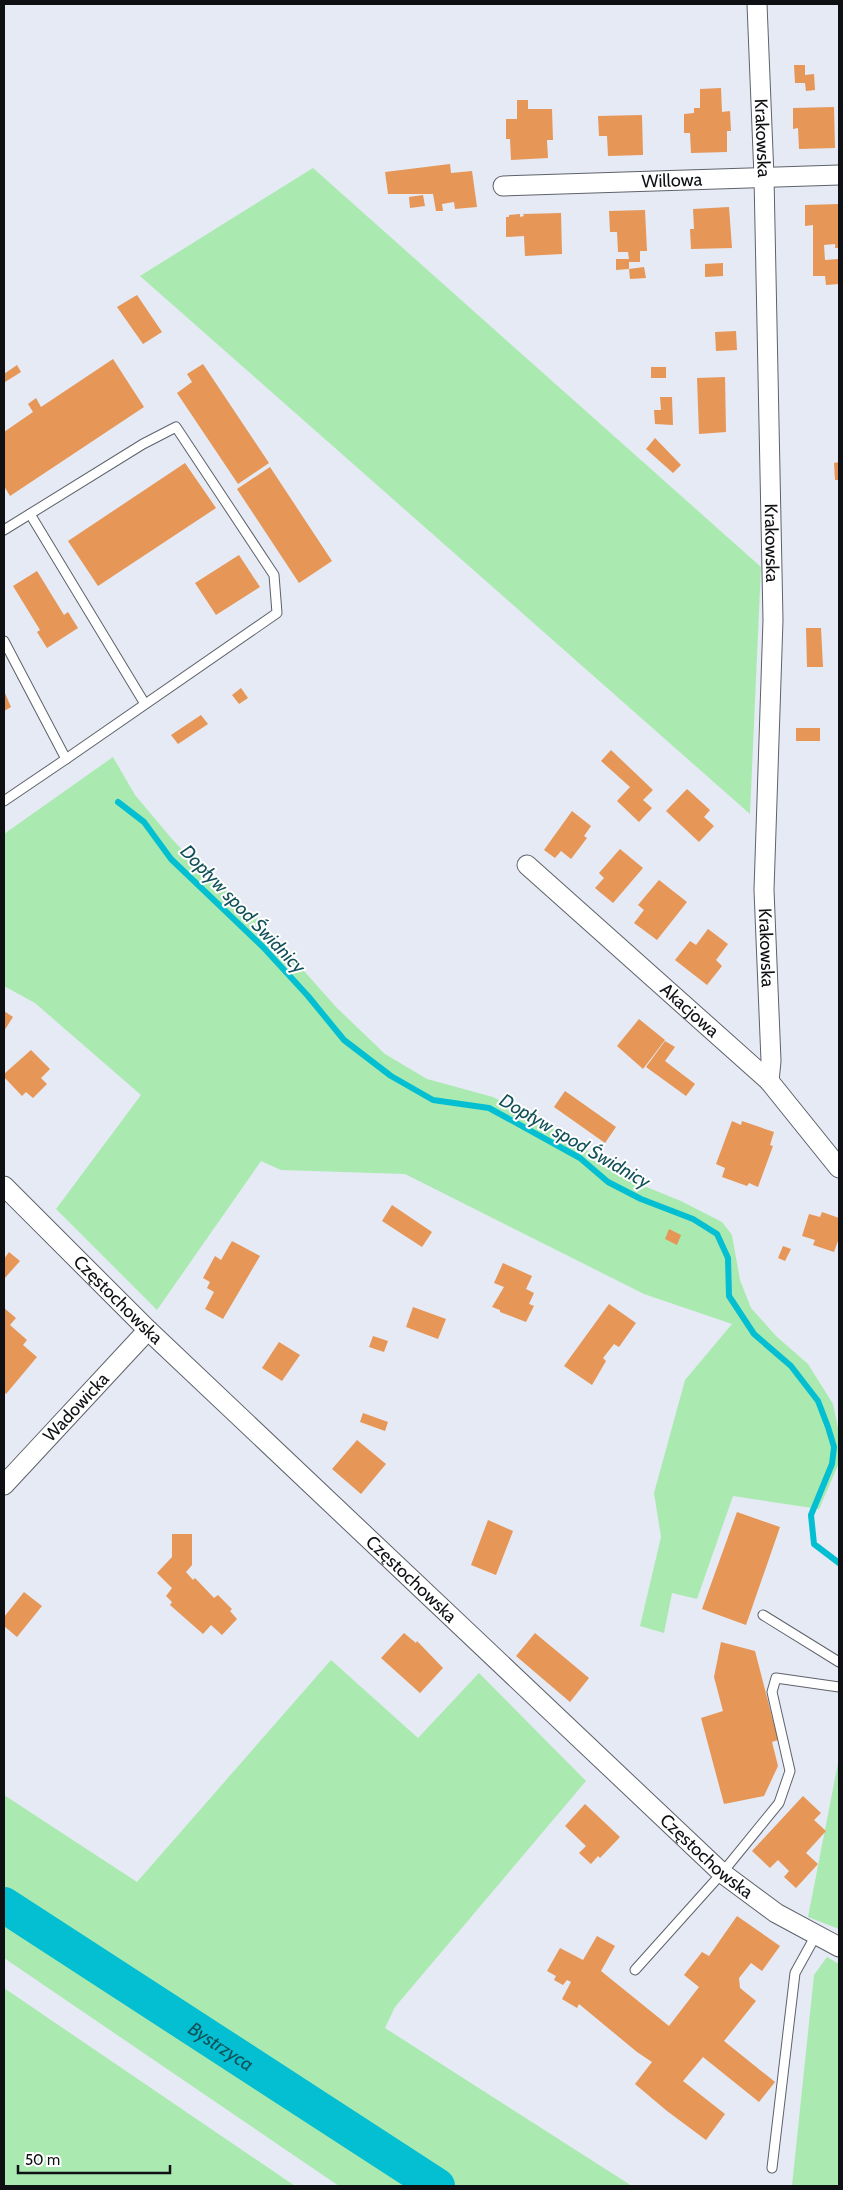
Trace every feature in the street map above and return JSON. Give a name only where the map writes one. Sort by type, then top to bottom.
[{"type":"street","name":"Krakowska","points":[[757,4],[764,177],[773,620],[764,890],[771,1061],[769,1081]]},
{"type":"street","name":"Willowa","points":[[503,186],[839,175]]},
{"type":"street","name":"Akacjowa","points":[[527,864],[769,1081],[839,1168]]},
{"type":"street","name":"Częstochowska","points":[[4,1186],[148,1330],[722,1873],[776,1913],[839,1947]]},
{"type":"street","name":"Wadowicka","points":[[4,1485],[148,1330]]},
{"type":"lane","points":[[4,530],[143,444],[176,427],[274,574],[277,613],[4,801]]},
{"type":"lane","points":[[30,514],[146,704]]},
{"type":"lane","points":[[4,641],[66,759]]},
{"type":"lane","points":[[763,1615],[839,1662]]},
{"type":"lane","points":[[635,1970],[722,1873],[779,1803],[790,1771],[772,1692],[776,1678],[839,1687]]},
{"type":"lane","points":[[772,2168],[795,1973],[816,1935]]},
{"type":"green space","points":[[313,168],[761,567],[750,814],[140,276]]},
{"type":"green space","points":[[113,757],[135,795],[172,839],[193,861],[257,918],[336,1007],[385,1054],[427,1079],[493,1097],[570,1138],[629,1180],[681,1201],[722,1222],[732,1235],[740,1280],[751,1308],[776,1336],[808,1364],[833,1404],[839,1433],[839,1463],[819,1509],[733,1496],[697,1599],[672,1593],[664,1633],[640,1626],[661,1537],[654,1493],[685,1380],[732,1324],[644,1294],[405,1174],[281,1170],[261,1161],[157,1310],[56,1209],[141,1095],[35,1003],[4,986],[4,834]]},
{"type":"green space","points":[[331,1660],[418,1738],[479,1673],[586,1781],[395,2007],[385,2028],[632,2186],[339,2186],[4,1958],[4,1795],[137,1882]]},
{"type":"green space","points":[[839,1758],[839,1929],[808,1917]]},
{"type":"green space","points":[[827,1957],[839,1964],[839,2186],[792,2186],[814,1975]]},
{"type":"green space","points":[[4,1988],[295,2186],[4,2186]]},
{"type":"building","points":[[794,65],[805,65],[805,75],[814,74],[815,90],[806,91],[805,83],[795,83]]},
{"type":"building","points":[[721,88],[722,112],[730,111],[731,131],[727,131],[727,152],[691,153],[690,133],[684,133],[684,114],[694,113],[694,108],[700,108],[700,89]]},
{"type":"building","points":[[517,100],[528,100],[528,109],[552,109],[553,140],[547,140],[548,158],[511,160],[510,139],[506,139],[506,119],[517,119]]},
{"type":"building","points":[[834,107],[835,148],[799,149],[798,128],[793,129],[793,108]]},
{"type":"building","points":[[642,115],[643,155],[608,156],[607,136],[599,136],[598,116]]},
{"type":"building","points":[[450,164],[451,173],[472,171],[477,207],[455,209],[454,202],[442,204],[443,211],[436,211],[433,194],[388,194],[385,172]]},
{"type":"building","points":[[423,195],[425,206],[410,208],[409,197]]},
{"type":"building","points":[[839,204],[839,248],[835,248],[835,244],[824,245],[825,260],[838,259],[839,284],[826,285],[825,276],[813,276],[813,225],[805,226],[805,205]]},
{"type":"building","points":[[729,207],[732,248],[691,249],[690,229],[694,229],[693,209]]},
{"type":"building","points":[[645,210],[647,251],[640,251],[640,262],[629,262],[629,269],[616,270],[616,259],[629,259],[628,252],[618,252],[617,232],[610,232],[609,211]]},
{"type":"building","points":[[561,213],[562,254],[525,256],[524,236],[506,237],[506,217],[509,217],[509,215],[520,214],[520,217],[524,216],[523,214]]},
{"type":"building","points":[[723,263],[723,276],[705,277],[705,264]]},
{"type":"building","points":[[644,267],[646,278],[630,279],[629,269]]},
{"type":"building","points":[[137,295],[162,332],[143,344],[117,307]]},
{"type":"building","points":[[736,331],[737,350],[716,351],[715,332]]},
{"type":"building","points":[[113,359],[144,407],[10,496],[4,486],[4,432],[33,412],[28,404],[36,398],[41,407]]},
{"type":"building","points":[[203,364],[269,463],[238,484],[177,393],[192,382],[187,374]]},
{"type":"building","points":[[17,365],[21,372],[5,382],[4,374]]},
{"type":"building","points":[[651,367],[666,367],[666,378],[651,378]]},
{"type":"building","points":[[725,377],[726,432],[699,434],[697,378]]},
{"type":"building","points":[[660,397],[672,397],[673,425],[655,424],[654,410],[661,410]]},
{"type":"building","points":[[655,438],[681,465],[673,473],[646,449]]},
{"type":"building","points":[[839,462],[839,480],[835,480],[834,463]]},
{"type":"building","points":[[185,463],[216,508],[98,586],[68,541]]},
{"type":"building","points":[[270,467],[332,561],[299,583],[237,489]]},
{"type":"building","points":[[239,555],[260,587],[216,615],[195,583]]},
{"type":"building","points":[[37,571],[64,615],[68,612],[78,628],[47,648],[37,632],[40,630],[13,586]]},
{"type":"building","points":[[806,628],[821,628],[823,667],[807,667]]},
{"type":"building","points":[[241,688],[248,698],[239,704],[232,695]]},
{"type":"building","points":[[4,691],[11,707],[4,711]]},
{"type":"building","points":[[201,715],[208,724],[178,744],[171,735]]},
{"type":"building","points":[[796,728],[820,728],[820,741],[796,741]]},
{"type":"building","points":[[611,750],[653,790],[643,800],[652,808],[639,822],[617,801],[630,787],[601,761]]},
{"type":"building","points":[[687,789],[710,810],[704,817],[714,826],[699,842],[666,811]]},
{"type":"building","points":[[572,811],[591,826],[584,836],[587,838],[571,859],[561,851],[555,858],[544,850]]},
{"type":"building","points":[[620,849],[643,868],[613,903],[595,888],[604,878],[599,873]]},
{"type":"building","points":[[659,880],[687,902],[657,940],[634,923],[644,910],[638,905]]},
{"type":"building","points":[[708,929],[728,944],[716,960],[722,966],[707,985],[675,960],[690,941],[696,945]]},
{"type":"building","points":[[4,1011],[13,1017],[4,1031]]},
{"type":"building","points":[[639,1019],[665,1040],[643,1069],[617,1046]]},
{"type":"building","points":[[665,1041],[675,1047],[665,1061],[695,1084],[686,1096],[646,1067]]},
{"type":"building","points":[[31,1050],[50,1069],[41,1078],[47,1084],[33,1098],[26,1092],[22,1096],[4,1077],[4,1074]]},
{"type":"building","points":[[565,1091],[616,1127],[605,1143],[554,1107]]},
{"type":"building","points":[[732,1121],[741,1125],[742,1121],[774,1132],[770,1145],[773,1146],[758,1187],[749,1183],[747,1186],[722,1177],[725,1168],[716,1164]]},
{"type":"building","points":[[392,1205],[432,1232],[422,1247],[382,1221]]},
{"type":"building","points":[[822,1212],[839,1218],[839,1238],[834,1252],[813,1245],[815,1240],[802,1236],[809,1214],[820,1217]]},
{"type":"building","points":[[669,1229],[681,1235],[677,1245],[665,1239]]},
{"type":"building","points":[[232,1241],[260,1256],[223,1319],[205,1309],[214,1292],[207,1288],[210,1282],[203,1278],[215,1256],[221,1260]]},
{"type":"building","points":[[783,1246],[791,1249],[785,1261],[778,1258]]},
{"type":"building","points":[[9,1252],[20,1261],[4,1279],[4,1259]]},
{"type":"building","points":[[503,1263],[532,1276],[526,1289],[534,1293],[529,1304],[534,1306],[526,1322],[492,1307],[504,1287],[494,1283]]},
{"type":"building","points":[[609,1304],[636,1323],[619,1347],[614,1344],[603,1358],[606,1361],[592,1385],[564,1366]]},
{"type":"building","points":[[413,1307],[446,1319],[438,1339],[406,1327]]},
{"type":"building","points":[[4,1308],[16,1318],[10,1325],[27,1340],[23,1345],[37,1357],[6,1394],[4,1392]]},
{"type":"building","points":[[373,1336],[388,1341],[384,1352],[369,1347]]},
{"type":"building","points":[[279,1342],[300,1355],[282,1381],[262,1368]]},
{"type":"building","points":[[363,1413],[388,1422],[385,1431],[360,1422]]},
{"type":"building","points":[[357,1440],[386,1464],[361,1494],[332,1469]]},
{"type":"building","points":[[737,1512],[780,1527],[746,1625],[702,1609]]},
{"type":"building","points":[[488,1520],[513,1531],[496,1575],[471,1565]]},
{"type":"building","points":[[172,1534],[192,1534],[192,1565],[186,1572],[193,1580],[195,1578],[214,1598],[218,1595],[232,1609],[230,1611],[237,1619],[222,1635],[211,1625],[203,1634],[170,1605],[172,1602],[166,1596],[172,1588],[157,1573],[172,1557]]},
{"type":"building","points":[[24,1592],[42,1606],[17,1637],[4,1626],[4,1617]]},
{"type":"building","points":[[404,1633],[416,1643],[417,1641],[443,1668],[420,1693],[381,1658]]},
{"type":"building","points":[[535,1633],[589,1678],[570,1702],[516,1656]]},
{"type":"building","points":[[721,1642],[755,1651],[778,1740],[772,1742],[778,1766],[764,1796],[724,1804],[701,1718],[723,1711],[714,1677]]},
{"type":"building","points":[[803,1796],[821,1813],[814,1820],[826,1831],[806,1853],[818,1864],[796,1888],[784,1877],[789,1871],[778,1860],[770,1868],[752,1851]]},
{"type":"building","points":[[585,1804],[620,1837],[600,1858],[598,1856],[591,1864],[579,1853],[586,1846],[565,1826]]},
{"type":"building","points":[[737,1916],[780,1946],[762,1971],[751,1963],[739,1978],[740,1988],[756,2001],[724,2041],[775,2082],[759,2102],[703,2057],[683,2081],[725,2114],[706,2140],[635,2084],[652,2062],[637,2052],[579,2004],[577,2008],[562,1999],[571,1982],[567,1980],[563,1985],[554,1980],[556,1976],[547,1971],[560,1948],[583,1960],[597,1936],[615,1946],[601,1971],[669,2026],[699,1987],[684,1975],[702,1952],[709,1956]]},
{"type":"waterway","name":"Dopływ spod Świdnicy","points":[[118,802],[144,822],[171,859],[263,947],[308,996],[344,1040],[391,1076],[433,1100],[489,1108],[580,1158],[608,1182],[641,1199],[693,1219],[717,1234],[728,1258],[729,1296],[754,1334],[791,1366],[818,1401],[828,1427],[834,1447],[832,1464],[811,1515],[814,1544],[839,1563]]},
{"type":"waterway","name":"Bystrzyca","points":[[4,1905],[437,2186]]}]
